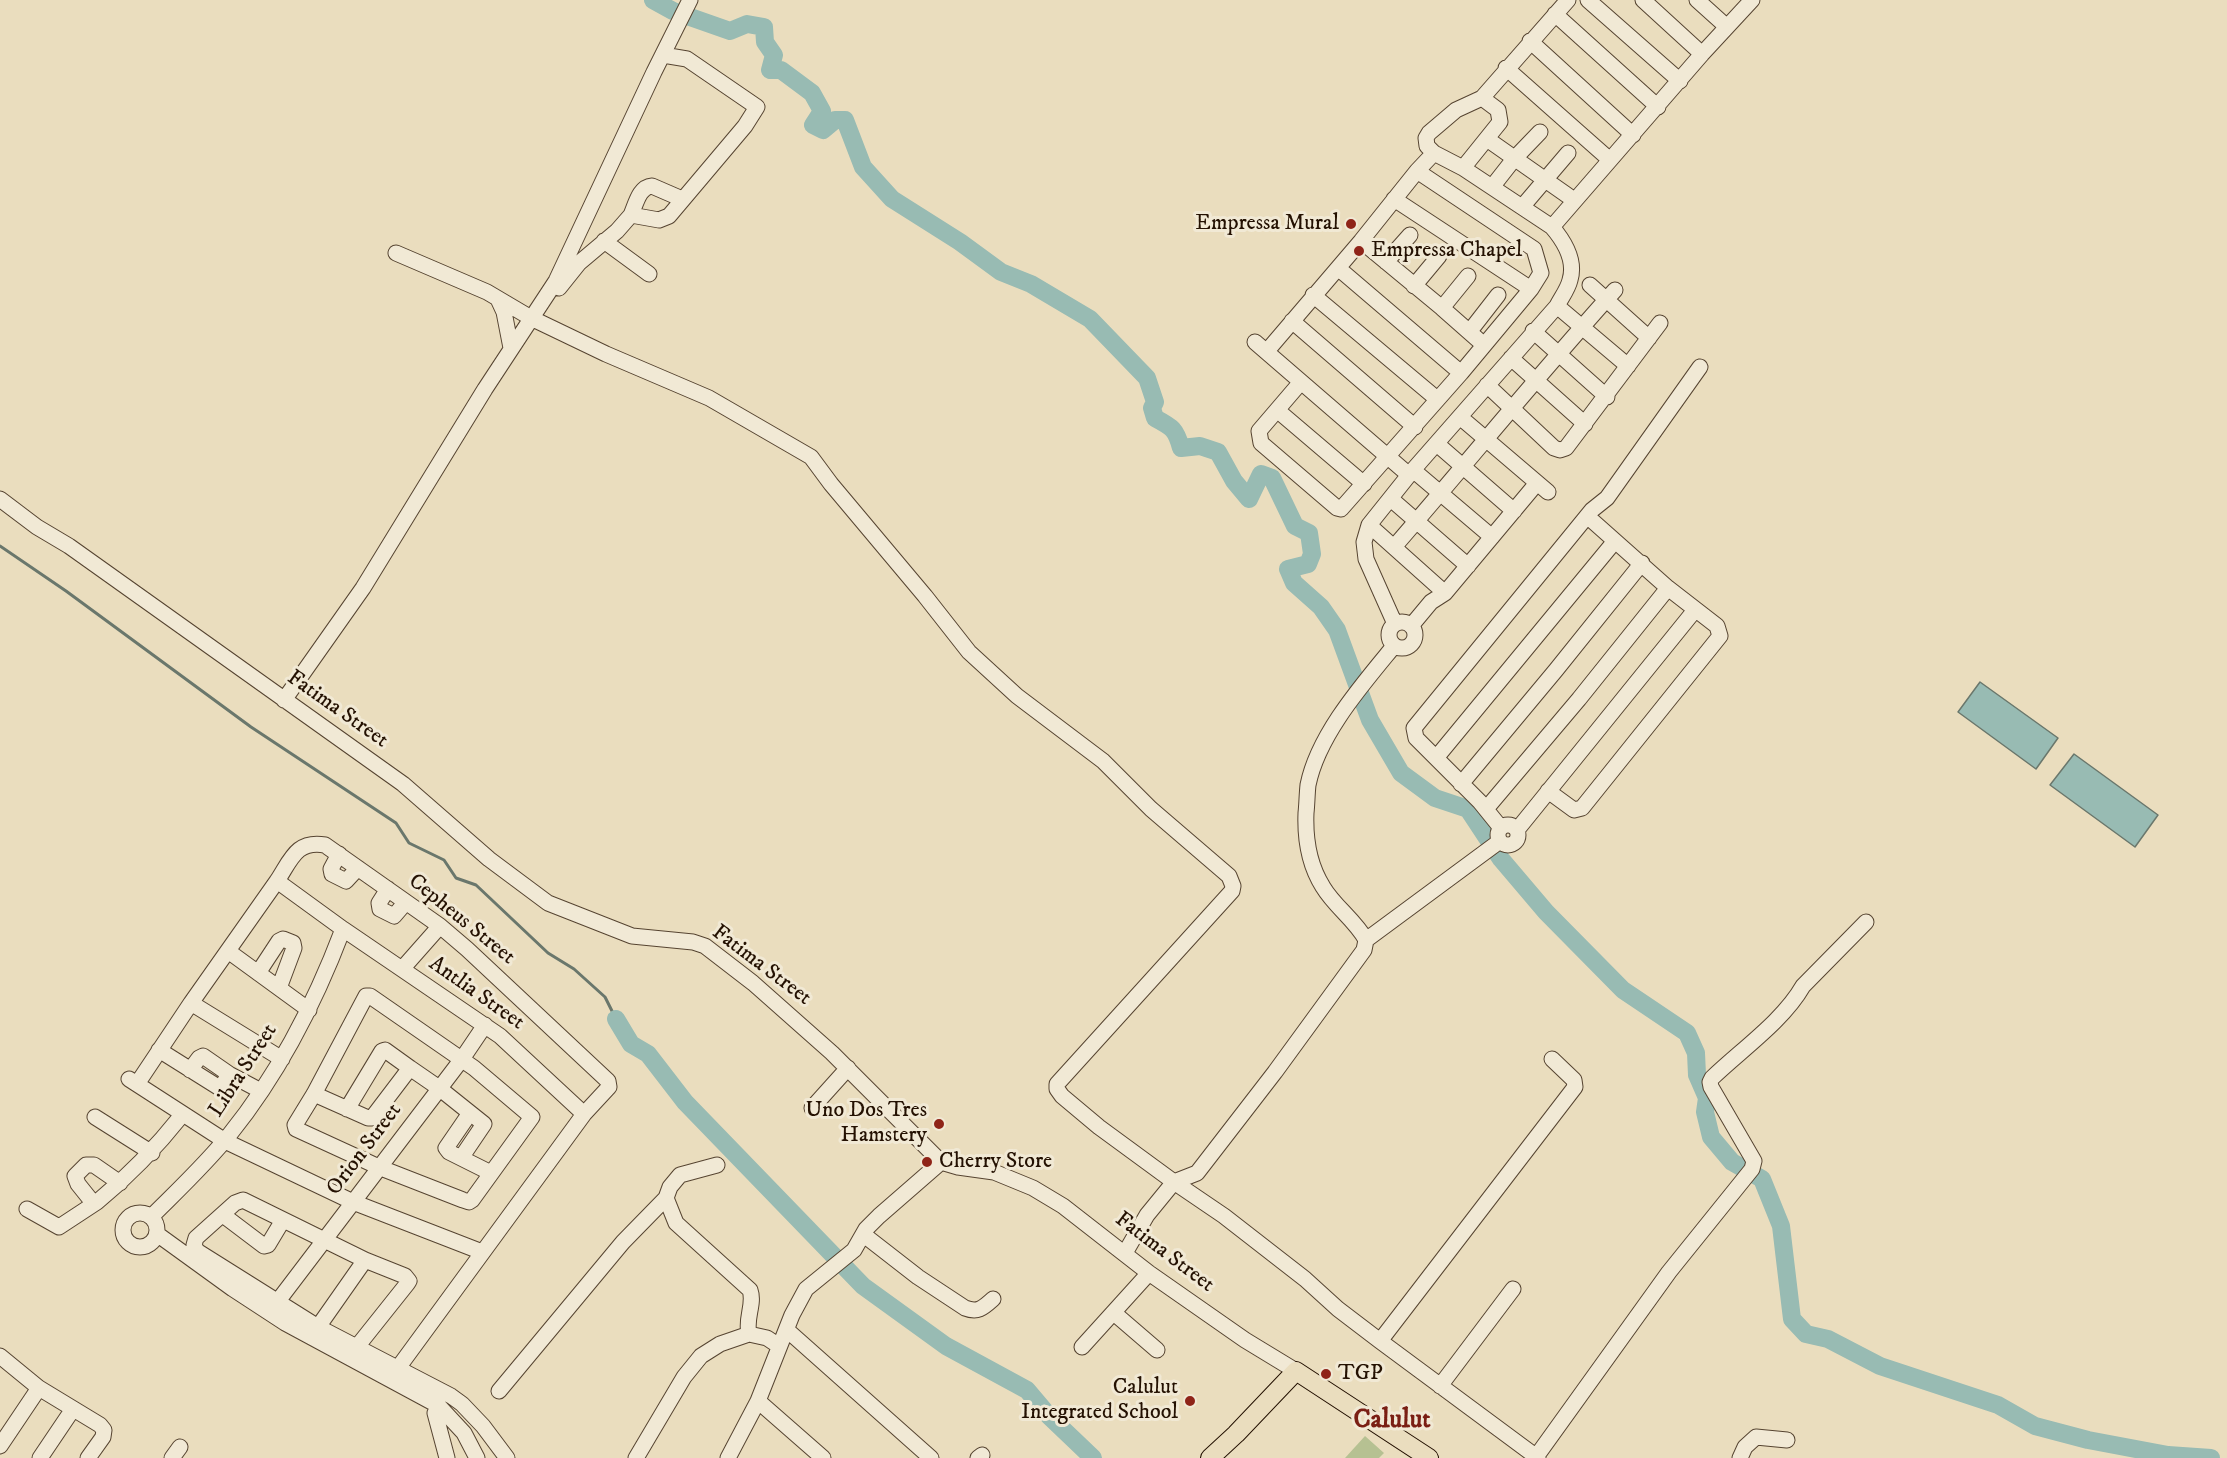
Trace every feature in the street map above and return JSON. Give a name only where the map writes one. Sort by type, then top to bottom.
[{"type":"main road","points":[[1210,1458],[1293,1375]]},
{"type":"main road","points":[[1293,1375],[1407,1458]]},
{"type":"main road","points":[[1293,1375],[1428,1458]]},
{"type":"street","points":[[1395,624],[1366,559],[1364,542],[1369,525],[1411,472],[1557,306],[1570,281],[1572,267],[1561,238],[1552,228],[1463,168],[1434,153],[1427,146],[1426,138],[1456,110],[1482,98],[1568,0]]},
{"type":"street","points":[[1588,0],[1680,81]]},
{"type":"street","points":[[1642,0],[1702,54]]},
{"type":"street","points":[[1697,0],[1727,27]]},
{"type":"street","points":[[1552,228],[1702,54],[1752,0]]},
{"type":"street","points":[[284,700],[363,588],[511,348],[556,281],[689,1]]},
{"type":"street","points":[[1555,14],[1658,107]]},
{"type":"street","points":[[1530,41],[1633,135]]},
{"type":"street","points":[[631,215],[664,219],[702,179],[758,107],[687,59],[663,55]]},
{"type":"street","points":[[1506,68],[1610,160]]},
{"type":"street","points":[[1463,168],[1500,122],[1498,110],[1482,98]]},
{"type":"street","points":[[1492,187],[1514,159],[1540,132]]},
{"type":"street","points":[[1487,139],[1574,200]]},
{"type":"street","points":[[1434,153],[1292,321],[1261,346],[1387,457],[1441,494],[1492,537]]},
{"type":"street","points":[[1522,207],[1568,153]]},
{"type":"street","points":[[1301,382],[1259,431],[1258,437],[1261,443],[1337,508],[1346,506],[1461,373],[1531,289],[1541,273],[1538,255],[1534,249],[1417,171]]},
{"type":"street","points":[[545,299],[558,289],[579,263],[617,231],[631,215],[643,189],[652,186],[682,199]]},
{"type":"street","points":[[1394,199],[1531,289]]},
{"type":"street","points":[[1386,262],[1410,235]]},
{"type":"street","points":[[604,241],[649,274]]},
{"type":"street","points":[[1361,241],[1484,345]]},
{"type":"street","points":[[396,253],[498,298],[531,318],[606,354],[709,398],[811,457],[969,652],[1017,696],[1103,761],[1151,809],[1232,880],[1232,891],[1057,1084],[1057,1089],[1062,1096],[1099,1127],[1224,1216],[1305,1279],[1338,1309],[1537,1458],[1670,1272],[1749,1173],[1754,1161],[1711,1087],[1712,1078],[1779,1016],[1803,986],[1866,922]]},
{"type":"street","points":[[1414,286],[1439,256]]},
{"type":"street","points":[[1338,268],[1461,373]]},
{"type":"street","points":[[1442,308],[1468,276]]},
{"type":"street","points":[[1590,285],[1610,295],[1649,338]]},
{"type":"street","points":[[1470,331],[1498,295]]},
{"type":"street","points":[[1394,548],[1485,438],[1537,382],[1610,295]]},
{"type":"street","points":[[1313,296],[1437,399]]},
{"type":"street","points":[[498,298],[504,312],[511,348]]},
{"type":"street","points":[[1557,306],[1628,366]]},
{"type":"street","points":[[1292,321],[1415,426]]},
{"type":"street","points":[[1487,385],[1554,448],[1560,450],[1566,448],[1607,397],[1660,323]]},
{"type":"street","points":[[1533,331],[1607,397]]},
{"type":"street","points":[[1511,358],[1585,424]]},
{"type":"street","points":[[1503,835],[1486,809],[1416,738],[1414,728],[1592,510],[1607,498],[1700,367]]},
{"type":"street","points":[[1277,410],[1364,484]]},
{"type":"street","points":[[1394,646],[1406,648],[1413,642],[1413,630],[1440,605],[1443,594],[1514,511],[1542,487],[1460,417]]},
{"type":"street","points":[[1437,444],[1514,511]]},
{"type":"street","name":"Fatima Street","points":[[0,499],[403,784],[489,859],[548,903],[632,936],[693,942],[705,946],[753,983],[848,1068],[942,1162],[958,1167],[994,1172],[1033,1188],[1064,1206],[1149,1273],[1269,1355],[1293,1375]]},
{"type":"street","points":[[1391,499],[1468,566]]},
{"type":"street","points":[[1548,791],[1568,808],[1578,810],[1582,808],[1720,636],[1717,626],[1668,588],[1587,516]]},
{"type":"street","points":[[1369,525],[1443,594]]},
{"type":"street","points":[[1436,758],[1615,541]]},
{"type":"street","points":[[1461,783],[1642,563]]},
{"type":"street","points":[[1486,809],[1579,699],[1668,588]]},
{"type":"street","points":[[1366,940],[1484,854],[1548,791],[1695,610]]},
{"type":"street","points":[[1394,646],[1388,635],[1391,627],[1403,622],[1413,630]]},
{"type":"street","points":[[1125,1253],[1147,1215],[1174,1182],[1197,1173],[1282,1063],[1364,950],[1366,940],[1361,930],[1323,888],[1313,866],[1306,834],[1308,786],[1314,764],[1351,698],[1394,646]]},
{"type":"street","name":"Cepheus Street","points":[[277,881],[298,849],[315,843],[325,845],[440,926],[610,1084],[584,1114]]},
{"type":"street","points":[[277,881],[159,1050],[133,1082],[225,1140],[353,1202],[482,1252]]},
{"type":"street","name":"Antlia Street","points":[[277,881],[343,929],[485,1025],[507,1042],[584,1114]]},
{"type":"street","points":[[402,969],[440,926]]},
{"type":"street","name":"Libra Street","points":[[151,1217],[225,1140],[261,1091],[309,1010],[322,984],[343,929]]},
{"type":"street","points":[[258,973],[279,941],[283,939],[293,943],[294,948],[279,987]]},
{"type":"street","points":[[228,951],[309,1010]]},
{"type":"street","points":[[366,996],[370,996],[462,1059],[532,1117],[469,1202],[381,1168],[296,1130],[295,1125],[366,996]]},
{"type":"street","points":[[191,1003],[282,1059]]},
{"type":"street","name":"Orion Street","points":[[278,1301],[381,1168],[485,1025]]},
{"type":"street","points":[[159,1050],[220,1087],[229,1074],[261,1091]]},
{"type":"street","points":[[347,1109],[382,1051],[385,1050],[439,1088],[484,1126],[461,1158],[491,1173]]},
{"type":"street","points":[[1380,1341],[1575,1087],[1574,1080],[1552,1059]]},
{"type":"street","points":[[314,1094],[372,1118],[410,1068]]},
{"type":"street","points":[[812,1108],[848,1068]]},
{"type":"street","points":[[398,1368],[584,1114]]},
{"type":"street","points":[[27,1209],[59,1227],[120,1184],[152,1153],[182,1115]]},
{"type":"street","points":[[95,1117],[152,1153]]},
{"type":"street","points":[[728,1458],[758,1401],[779,1346],[806,1290],[831,1271],[859,1244],[879,1216],[942,1162]]},
{"type":"street","points":[[94,1204],[75,1179],[86,1165],[94,1165],[120,1184]]},
{"type":"street","points":[[500,1391],[622,1242],[666,1198],[670,1187],[680,1175],[717,1165]]},
{"type":"street","points":[[666,1198],[676,1223],[750,1290],[752,1297],[747,1318],[749,1334]]},
{"type":"street","points":[[356,1348],[409,1281],[405,1276],[365,1260],[243,1200],[235,1203],[196,1238],[194,1245],[197,1251],[318,1327],[356,1348],[431,1384],[462,1404],[483,1426],[507,1458]]},
{"type":"street","points":[[136,1213],[151,1217],[157,1227],[154,1238],[141,1247],[130,1244],[123,1230],[126,1219],[136,1213]]},
{"type":"street","points":[[223,1215],[264,1246],[268,1245],[283,1220]]},
{"type":"street","points":[[864,1235],[918,1277],[966,1308],[974,1311],[980,1310],[993,1299]]},
{"type":"street","points":[[154,1238],[308,1346],[437,1409],[464,1433],[477,1458]]},
{"type":"street","points":[[318,1327],[365,1260]]},
{"type":"street","points":[[1082,1347],[1149,1273]]},
{"type":"street","points":[[1440,1386],[1513,1288]]},
{"type":"street","points":[[1114,1313],[1157,1350]]},
{"type":"street","points":[[787,1330],[931,1458]]},
{"type":"street","points":[[636,1458],[684,1377],[701,1356],[720,1344],[749,1334],[767,1338],[779,1346]]},
{"type":"street","points":[[3,1365],[100,1425],[104,1430],[103,1437],[88,1458]]},
{"type":"street","points":[[0,1446],[39,1388]]},
{"type":"street","points":[[758,1401],[823,1458]]},
{"type":"street","points":[[40,1458],[73,1409]]},
{"type":"street","points":[[437,1409],[447,1458]]},
{"type":"street","points":[[437,1409],[467,1458]]},
{"type":"street","points":[[1740,1458],[1745,1447],[1756,1437],[1787,1440]]},
{"type":"green space","points":[[1365,1436],[1384,1453],[1379,1458],[1345,1458]]},
{"type":"water","points":[[1980,682],[2058,738],[2036,769],[1958,712]]},
{"type":"water","points":[[2074,754],[2158,815],[2135,847],[2050,785]]},
{"type":"waterway","points":[[653,0],[673,11],[730,31],[747,24],[764,27],[765,42],[774,55],[770,70],[781,70],[812,93],[822,111],[813,125],[823,130],[835,120],[845,120],[863,167],[892,199],[960,242],[1001,272],[1031,284],[1090,319],[1147,378],[1155,402],[1152,408],[1155,418],[1172,429],[1181,448],[1200,446],[1218,452],[1234,481],[1249,499],[1261,474],[1272,478],[1295,526],[1309,533],[1312,554],[1308,564],[1288,569],[1294,583],[1321,607],[1337,630],[1370,720],[1401,773],[1435,798],[1468,809],[1501,859],[1546,912],[1623,990],[1687,1033],[1696,1053],[1697,1075],[1707,1098],[1705,1112],[1711,1137],[1732,1162],[1762,1179],[1781,1226],[1792,1319],[1806,1334],[1828,1339],[1880,1366],[1998,1405],[2035,1426],[2088,1440],[2168,1455],[2211,1458]]},
{"type":"waterway","points":[[0,546],[66,591],[251,727],[396,823],[409,843],[444,860],[456,878],[476,885],[548,953],[574,969],[605,997],[616,1019]]},
{"type":"waterway","points":[[616,1019],[631,1044],[648,1054],[685,1102],[863,1286],[946,1346],[1027,1390],[1049,1416],[1093,1458]]},
{"type":"place","name":"Empressa Mural","points":[[1351,224]]},
{"type":"place","name":"Empressa Chapel","points":[[1359,251]]},
{"type":"place","name":"Uno Dos Tres Hamstery","points":[[939,1124]]},
{"type":"place","name":"Cherry Store","points":[[927,1162]]},
{"type":"place","name":"TGP","points":[[1326,1374]]},
{"type":"place","name":"Calulut Integrated School","points":[[1190,1401]]},
{"type":"district","name":"Calulut","points":[[1392,1422]]}]
